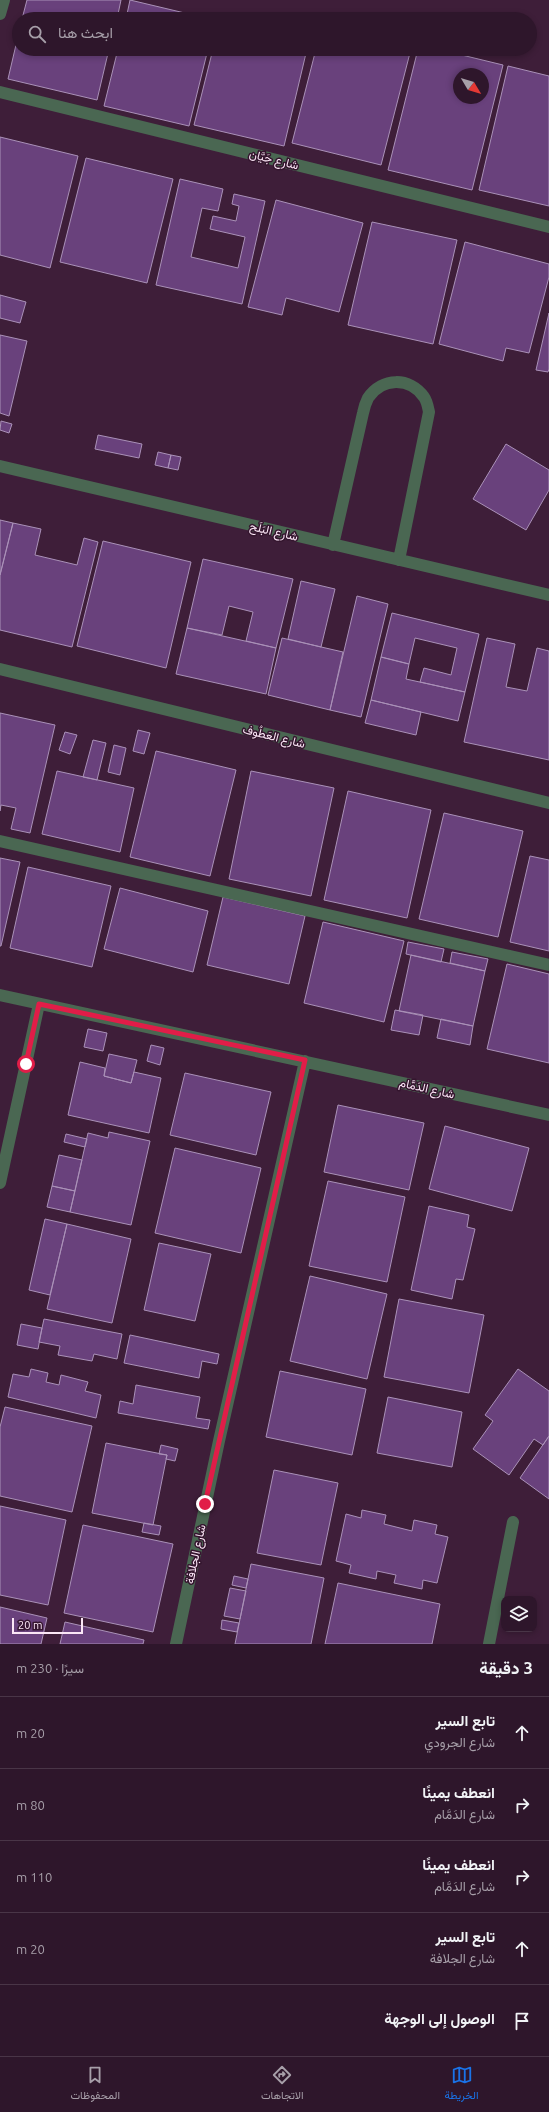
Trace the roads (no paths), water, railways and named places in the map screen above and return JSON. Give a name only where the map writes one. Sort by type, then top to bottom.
[{"type":"street","points":[[0,14],[4,0]]},
{"type":"street","name":"شارع جَيَّان","points":[[0,92],[549,227]]},
{"type":"street","points":[[333,545],[363,412],[368,398],[377,388],[390,382],[404,382],[416,388],[425,398],[429,412],[399,560]]},
{"type":"street","name":"شارع البَلَح","points":[[0,466],[549,595]]},
{"type":"street","name":"شارع العَطُوف","points":[[0,669],[549,803]]},
{"type":"street","points":[[0,841],[549,965]]},
{"type":"street","name":"شارع الدَمَّام","points":[[0,995],[305,1060],[549,1116]]},
{"type":"street","points":[[0,1183],[39,1004]]},
{"type":"street","name":"شارع الجلافة","points":[[176,1644],[219,1441],[305,1060]]},
{"type":"street","points":[[489,1644],[513,1522]]}]
